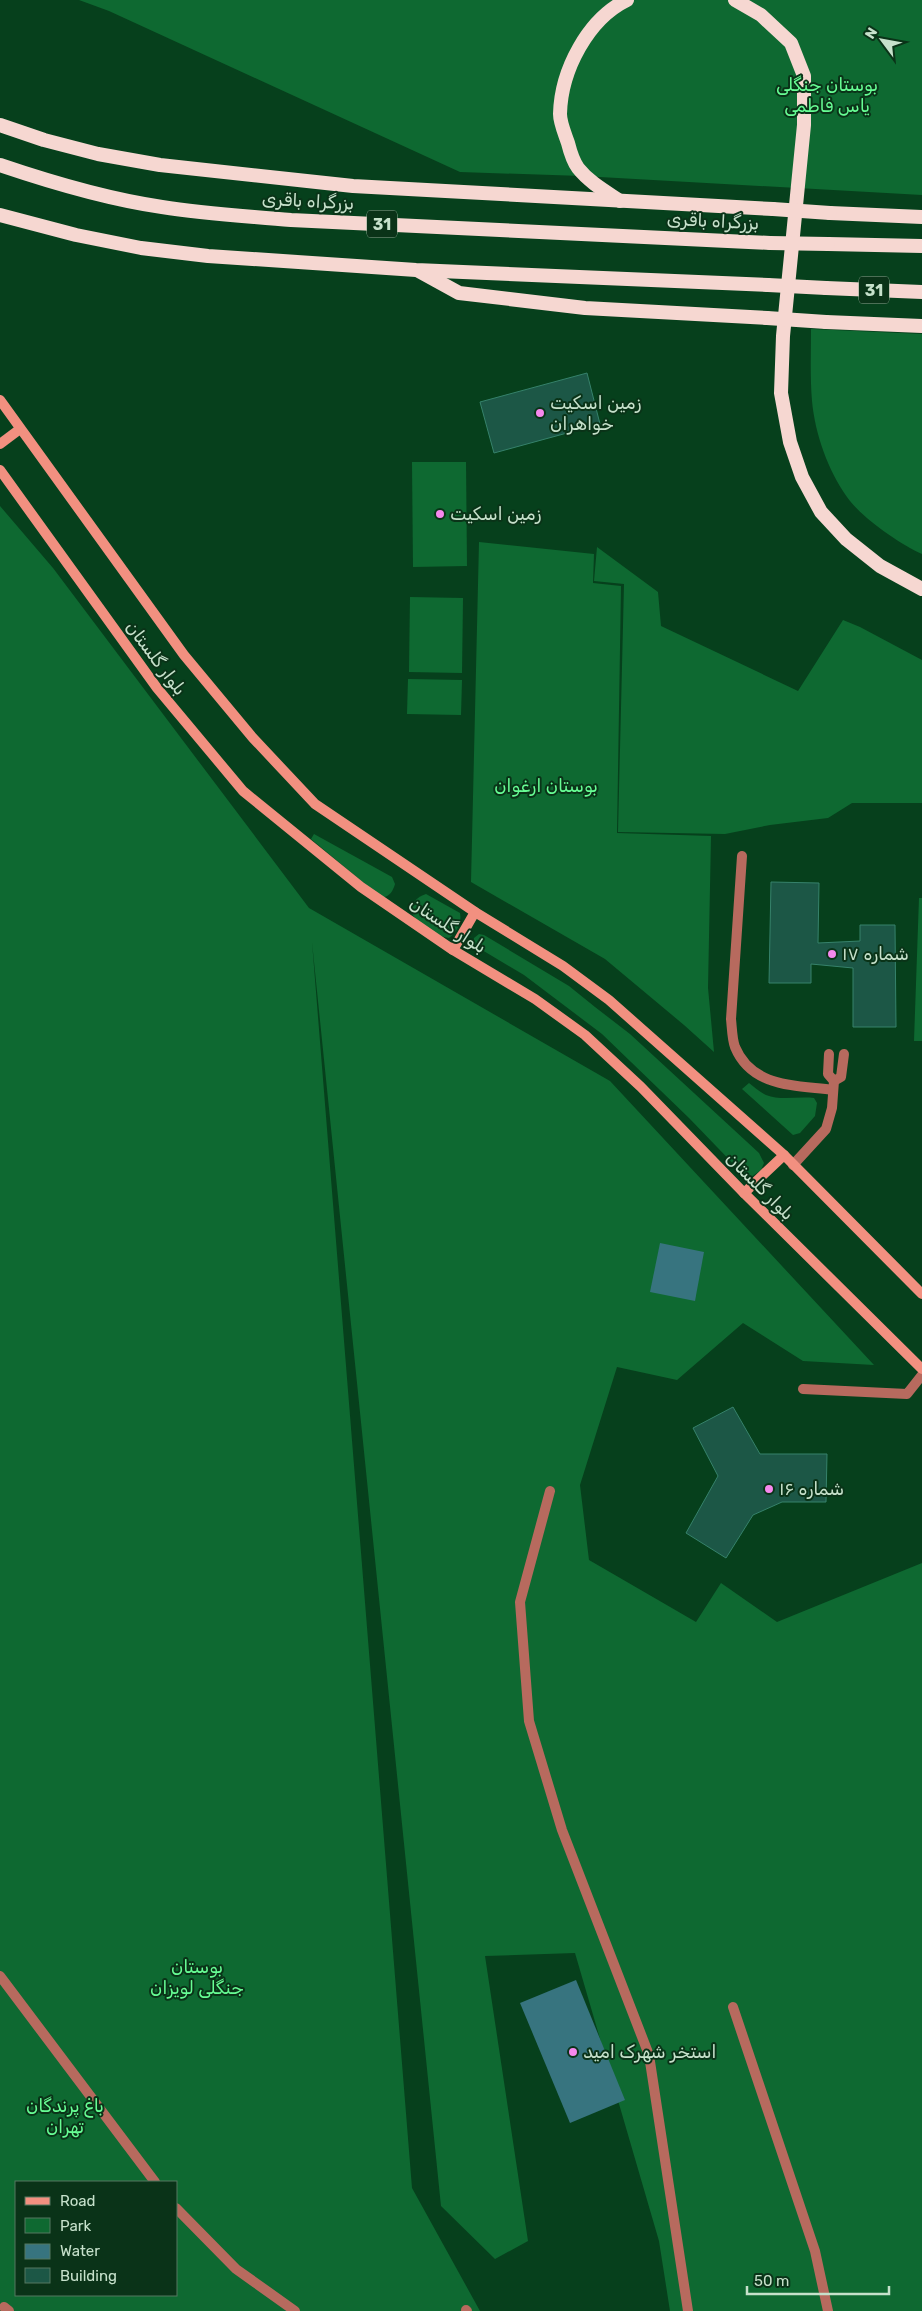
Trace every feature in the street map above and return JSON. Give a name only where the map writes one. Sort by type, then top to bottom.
[{"type":"highway","points":[[620,202],[594,184],[578,167],[570,149],[560,115],[563,87],[575,55],[593,28],[616,5],[627,0]]},
{"type":"highway","points":[[735,0],[761,15],[791,44],[804,76],[804,125],[783,336],[781,392],[790,442],[802,477],[821,512],[846,538],[880,566],[922,589]]},
{"type":"highway","points":[[0,125],[80,149],[160,165],[353,186],[922,217]]},
{"type":"highway","name":"بزرگراه باقری","points":[[0,165],[118,199],[163,208],[220,214],[291,220],[770,243],[922,246]]},
{"type":"highway","name":"31","points":[[0,215],[76,235],[150,249],[208,256],[416,270],[922,292]]},
{"type":"highway","points":[[416,270],[459,293],[585,308],[922,326]]},
{"type":"main road","name":"بلوار گلستان","points":[[0,400],[184,656],[253,738],[316,804],[475,912],[563,966],[609,1000],[784,1155],[922,1294]]},
{"type":"main road","points":[[0,444],[20,429]]},
{"type":"main road","name":"بلوار گلستان","points":[[0,470],[157,688],[243,791],[361,887],[453,950],[535,999],[585,1036],[641,1087],[744,1193],[922,1369]]},
{"type":"main road","points":[[453,950],[475,912]]},
{"type":"main road","points":[[744,1193],[784,1155]]},
{"type":"street","points":[[742,856],[731,1020],[734,1046],[746,1066],[762,1078],[779,1083],[834,1086]]},
{"type":"street","points":[[793,1165],[826,1128],[832,1108],[834,1086],[828,1074],[829,1054]]},
{"type":"street","points":[[834,1086],[841,1077],[844,1054]]},
{"type":"street","points":[[803,1389],[906,1394],[922,1375]]},
{"type":"street","points":[[550,1491],[520,1602],[529,1721],[562,1830],[649,2055],[688,2311]]},
{"type":"street","points":[[0,1976],[154,2181]]},
{"type":"street","points":[[733,2007],[815,2251],[828,2311]]},
{"type":"street","points":[[178,2210],[236,2269],[295,2311]]},
{"type":"green space","name":"بوستان جنگلی یاس فاطمی","points":[[79,0],[922,0],[922,195],[582,176],[460,172],[109,11]]},
{"type":"green space","points":[[811,329],[922,334],[922,554],[892,537],[862,513],[847,497],[828,463],[819,439],[812,401]]},
{"type":"green space","name":"زمین اسکیت","points":[[412,462],[466,462],[467,566],[413,567]]},
{"type":"green space","points":[[0,506],[53,568],[309,908],[610,1081],[874,1365],[803,1361],[743,1323],[677,1380],[617,1367],[580,1485],[589,1560],[696,1622],[721,1583],[777,1622],[922,1563],[922,2311],[670,2311],[659,2241],[575,1953],[485,1956],[528,2241],[495,2259],[441,2206],[312,942],[412,2188],[480,2311],[0,2311]]},
{"type":"green space","name":"بوستان ارغوان","points":[[479,542],[594,554],[593,583],[621,586],[617,833],[711,836],[708,988],[714,1052],[605,959],[471,882]]},
{"type":"green space","points":[[597,547],[658,592],[661,626],[798,691],[843,620],[922,660],[922,803],[852,803],[828,818],[770,825],[725,834],[618,832],[624,584],[594,581]]},
{"type":"green space","points":[[410,597],[463,598],[462,673],[409,672]]},
{"type":"green space","points":[[408,679],[462,680],[461,715],[407,714]]},
{"type":"green space","points":[[314,834],[392,877],[395,884],[391,893],[382,898],[311,839]]},
{"type":"green space","points":[[426,894],[460,913],[458,927],[449,938],[426,928],[410,910],[420,896]]},
{"type":"green space","points":[[919,898],[922,898],[922,1041],[914,1041]]},
{"type":"green space","points":[[479,934],[484,935],[569,986],[630,1034],[759,1153],[764,1163],[761,1170],[751,1177],[744,1175],[689,1118],[602,1034],[524,975],[477,947],[473,943],[474,938]]},
{"type":"green space","points":[[749,1083],[764,1094],[772,1097],[814,1098],[817,1103],[815,1116],[800,1133],[793,1135],[742,1089]]},
{"type":"water","points":[[660,1243],[704,1252],[695,1301],[650,1292]]},
{"type":"water","name":"استخر شهرک امید","points":[[576,1980],[625,2100],[570,2123],[520,2003]]},
{"type":"building","name":"زمین اسکیت خواهران","points":[[587,373],[600,424],[494,453],[480,402]]},
{"type":"building","name":"شماره ۱۷","points":[[771,882],[819,883],[818,943],[860,941],[860,925],[895,925],[896,1027],[853,1027],[853,968],[811,964],[811,983],[769,983]]},
{"type":"building","name":"شماره ۱۶","points":[[733,1407],[760,1454],[827,1454],[826,1502],[782,1502],[753,1515],[726,1558],[686,1533],[718,1476],[693,1428]]},
{"type":"place","name":"زمین اسکیت خواهران","points":[[540,413]]},
{"type":"place","name":"زمین اسکیت","points":[[440,514]]},
{"type":"place","name":"شماره ۱۷","points":[[832,954]]},
{"type":"place","name":"شماره ۱۶","points":[[769,1489]]},
{"type":"place","name":"استخر شهرک امید","points":[[573,2052]]},
{"type":"park label","name":"بوستان جنگلی لویزان","points":[[197,1977]]},
{"type":"park label","name":"باغ پرندگان تهران","points":[[65,2116]]}]
